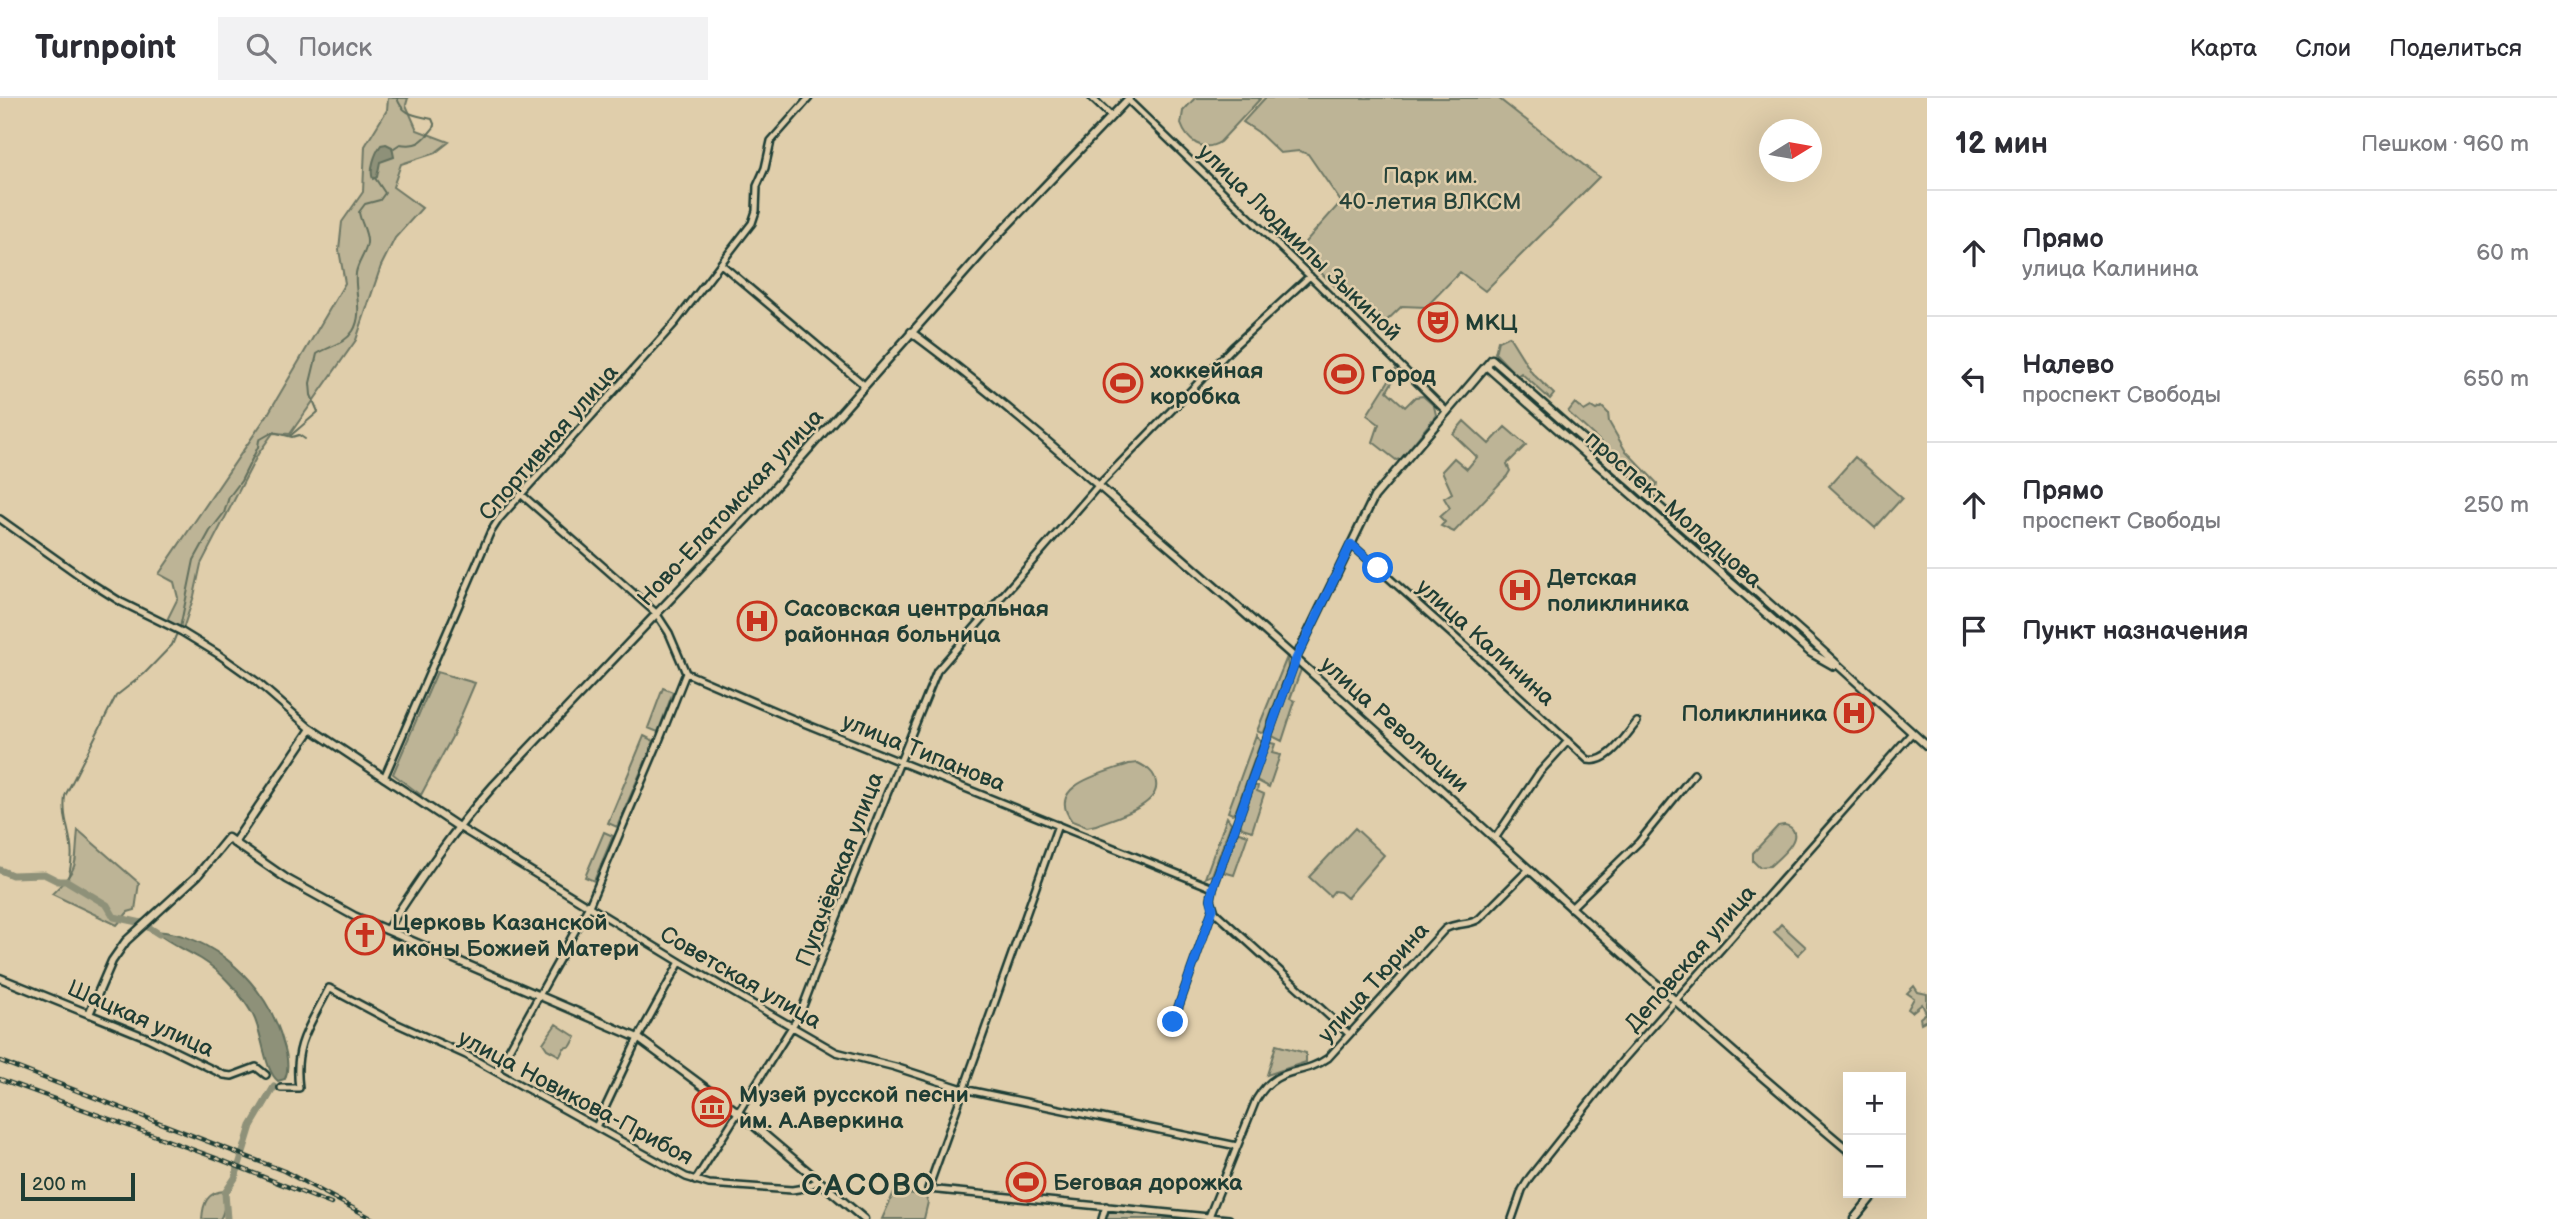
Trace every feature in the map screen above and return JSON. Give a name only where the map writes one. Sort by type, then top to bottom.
[{"type":"main road","name":"Ново-Елатомская улица","points":[[387,930],[457,826],[752,512],[999,234],[1128,99]]},
{"type":"main road","name":"улица Революции","points":[[911,332],[970,376],[1098,486],[1496,837],[1570,908],[1675,1001],[1843,1146]]},
{"type":"main road","name":"проспект Молодцова","points":[[1843,671],[1811,653],[1486,366],[1492,359],[1843,671],[1912,733],[1927,746]]},
{"type":"main road","points":[[1296,659],[1374,497],[1486,366]]},
{"type":"main road","points":[[89,1013],[112,961],[133,935],[231,841],[311,729]]},
{"type":"main road","name":"Советская улица","points":[[311,729],[457,826]]},
{"type":"main road","points":[[231,841],[302,888],[354,916],[638,1038],[740,1113],[864,1219]]},
{"type":"main road","name":"Шацкая улица","points":[[0,978],[89,1013]]},
{"type":"main road","points":[[1854,1219],[1871,1198]]},
{"type":"street","name":"Спортивная улица","points":[[384,778],[483,547],[499,519],[658,343],[752,223],[756,211],[757,186],[765,168],[771,141],[809,98]]},
{"type":"street","points":[[1092,98],[1111,117]]},
{"type":"street","name":"улица Людмилы Зыкиной","points":[[1128,99],[1447,412]]},
{"type":"street","points":[[721,264],[864,385]]},
{"type":"street","name":"Пугачёвская улица","points":[[695,1181],[794,1028],[937,671],[1098,486],[1217,362],[1310,276]]},
{"type":"street","points":[[497,1071],[589,906],[660,741],[686,673],[669,633],[656,613],[522,495]]},
{"type":"street","name":"Советская улица","points":[[0,519],[83,579],[136,611],[183,632],[256,681],[311,729]]},
{"type":"street","name":"улица Калинина","points":[[1351,544],[1585,758],[1598,760],[1606,757],[1637,722]]},
{"type":"street","points":[[1173,1022],[1213,909],[1213,888],[1296,659]]},
{"type":"street","name":"улица Типанова","points":[[686,673],[1213,888]]},
{"type":"street","name":"Деповская улица","points":[[1512,1219],[1522,1190],[1530,1177],[1623,1060],[1912,733]]},
{"type":"street","points":[[1496,837],[1539,773],[1568,741]]},
{"type":"street","points":[[1570,908],[1656,824],[1694,774]]},
{"type":"street","points":[[1058,825],[928,1189],[1229,1219]]},
{"type":"street","name":"Советская улица","points":[[457,826],[680,962],[836,1052],[964,1089],[1237,1146]]},
{"type":"street","name":"улица Тюрина","points":[[1237,1146],[1256,1100],[1267,1083],[1281,1075],[1323,1062],[1445,929],[1479,919],[1529,869]]},
{"type":"street","points":[[1213,909],[1349,1034]]},
{"type":"street","points":[[596,1127],[638,1038],[680,962]]},
{"type":"street","name":"улица Новикова-Прибоя","points":[[281,1088],[299,1088],[299,1048],[329,988],[393,1022],[497,1071],[695,1181],[792,1190],[818,1181]]},
{"type":"street","name":"Шацкая улица","points":[[89,1013],[224,1075],[232,1076],[256,1067],[266,1075]]},
{"type":"street","points":[[1209,1218],[1237,1146]]},
{"type":"street","points":[[1102,1219],[1106,1206]]},
{"type":"green space","points":[[388,98],[408,98],[406,105],[417,130],[449,142],[435,153],[401,164],[393,187],[422,208],[395,238],[381,266],[356,340],[290,434],[273,433],[258,454],[201,564],[183,629],[167,620],[178,598],[174,582],[159,574],[268,414],[345,283],[339,250],[342,222],[363,192],[365,146],[387,110]]},
{"type":"green space","points":[[1195,98],[1261,98],[1220,142],[1202,146],[1187,136],[1181,124],[1183,111]]},
{"type":"green space","name":"Парк им. 40-летия ВЛКСМ","points":[[1265,98],[1498,98],[1599,177],[1485,291],[1460,272],[1426,307],[1402,306],[1378,329],[1298,250],[1341,202],[1308,154],[1299,151],[1280,153],[1243,122]]},
{"type":"green space","points":[[1509,336],[1532,373],[1554,394],[1550,399],[1521,373],[1517,376],[1495,353],[1498,341]]},
{"type":"green space","points":[[1398,366],[1399,370],[1387,391],[1405,407],[1415,397],[1423,396],[1434,406],[1436,415],[1401,459],[1396,460],[1373,442],[1379,424],[1367,415]]},
{"type":"green space","name":"хоккейная коробка","points":[[1116,372],[1137,387],[1132,395],[1129,396],[1110,380]]},
{"type":"green space","points":[[1575,403],[1584,411],[1591,407],[1596,410],[1602,407],[1608,413],[1609,422],[1625,450],[1657,483],[1656,489],[1653,490],[1568,412]]},
{"type":"green space","points":[[1464,421],[1489,444],[1505,427],[1526,445],[1507,464],[1510,471],[1507,476],[1454,532],[1441,526],[1445,522],[1440,517],[1450,508],[1444,498],[1452,493],[1442,471],[1454,458],[1467,469],[1477,457],[1453,434]]},
{"type":"green space","points":[[1561,423],[1651,503],[1651,506],[1558,426]]},
{"type":"green space","points":[[1855,457],[1902,498],[1875,528],[1829,486]]},
{"type":"green space","points":[[1659,511],[1759,599],[1755,600],[1658,514]]},
{"type":"green space","points":[[1287,657],[1288,668],[1264,732],[1261,733],[1257,731]]},
{"type":"green space","points":[[1297,666],[1302,667],[1290,699],[1295,701],[1282,741],[1272,736]]},
{"type":"green space","points":[[437,672],[475,683],[452,737],[421,795],[393,774]]},
{"type":"green space","points":[[663,688],[673,692],[658,732],[648,728]]},
{"type":"green space","points":[[1256,735],[1261,741],[1235,813],[1232,814],[1228,812]]},
{"type":"green space","points":[[644,736],[654,741],[617,827],[608,823]]},
{"type":"green space","points":[[1268,744],[1275,744],[1272,753],[1280,755],[1269,787],[1256,780]]},
{"type":"green space","points":[[1138,763],[1150,770],[1154,776],[1155,791],[1151,798],[1124,815],[1096,825],[1087,827],[1072,821],[1065,809],[1066,798],[1071,790],[1093,776]]},
{"type":"green space","points":[[1254,786],[1258,786],[1257,791],[1264,794],[1252,831],[1242,828],[1240,823]]},
{"type":"green space","points":[[1227,817],[1231,823],[1212,875],[1205,878]]},
{"type":"green space","points":[[1778,826],[1790,827],[1794,832],[1792,842],[1770,866],[1759,867],[1753,861],[1753,853]]},
{"type":"green space","points":[[1355,828],[1384,855],[1347,898],[1334,891],[1330,896],[1309,877]]},
{"type":"green space","points":[[78,830],[139,883],[135,910],[128,912],[117,925],[52,894],[72,871],[76,859]]},
{"type":"green space","points":[[604,832],[613,836],[594,881],[585,877]]},
{"type":"green space","points":[[1236,833],[1248,835],[1234,875],[1223,872],[1223,868]]},
{"type":"green space","points":[[1781,924],[1806,947],[1798,955],[1774,932]]},
{"type":"green space","points":[[1914,986],[1918,992],[1927,994],[1927,1020],[1921,1023],[1920,1018],[1926,1013],[1922,1004],[1912,1012],[1908,1009],[1914,998],[1907,993]]},
{"type":"green space","points":[[556,1024],[576,1037],[560,1056],[547,1049],[543,1043]]},
{"type":"green space","points":[[1276,1045],[1306,1053],[1306,1062],[1267,1075]]},
{"type":"green space","points":[[225,1191],[225,1205],[220,1219],[202,1219],[207,1199]]},
{"type":"green space","points":[[894,1192],[925,1195],[928,1202],[924,1219],[882,1219]]},
{"type":"green space","points":[[1109,1211],[1193,1219],[1105,1219]]},
{"type":"shaded area","points":[[381,145],[392,147],[394,157],[380,162],[377,177],[373,179],[375,157]]},
{"type":"shaded area","points":[[154,931],[197,941],[235,966],[251,983],[276,1021],[287,1060],[285,1079],[278,1081],[273,1076],[253,1015],[230,984],[209,964]]},
{"type":"waterway","points":[[394,148],[400,144],[421,141],[435,126],[432,119],[406,112],[397,98]]},
{"type":"waterway","points":[[290,436],[318,412],[311,395],[310,383],[317,354],[345,339],[356,324],[356,273],[367,243],[359,212],[365,204],[380,200],[385,193],[375,178]]},
{"type":"waterway","points":[[180,628],[194,560],[210,531],[224,513],[229,497],[241,481],[259,440],[273,432],[292,437],[299,435],[305,439]]},
{"type":"waterway","points":[[67,881],[72,856],[65,818],[65,796],[116,696],[144,674],[172,645],[177,633]]},
{"type":"waterway","points":[[0,870],[12,875],[44,874],[58,881],[67,881],[107,905],[114,917],[142,923],[159,934]]},
{"type":"waterway","points":[[227,1219],[225,1193],[235,1178],[251,1126],[274,1087]]},
{"type":"railway","points":[[0,1061],[284,1171],[373,1219]]},
{"type":"railway","points":[[0,1079],[216,1158],[331,1204]]},
{"type":"place","name":"МКЦ","points":[[1438,322]]},
{"type":"place","name":"Город","points":[[1344,374]]},
{"type":"place","name":"хоккейная коробка","points":[[1123,383]]},
{"type":"place","name":"Детская поликлиника","points":[[1520,590]]},
{"type":"place","name":"Сасовская центральная районная больница","points":[[757,621]]},
{"type":"place","name":"Поликлиника","points":[[1854,713]]},
{"type":"place","name":"Церковь Казанской иконы Божией Матери","points":[[365,935]]},
{"type":"place","name":"Музей русской песни им. А.Аверкина","points":[[712,1107]]},
{"type":"place","name":"Беговая дорожка","points":[[1026,1182]]},
{"type":"district","name":"САСОВО","points":[[869,1185]]},
{"type":"route","points":[[1173,1022],[1213,909],[1213,888],[1296,659],[1351,544],[1378,568]]}]
